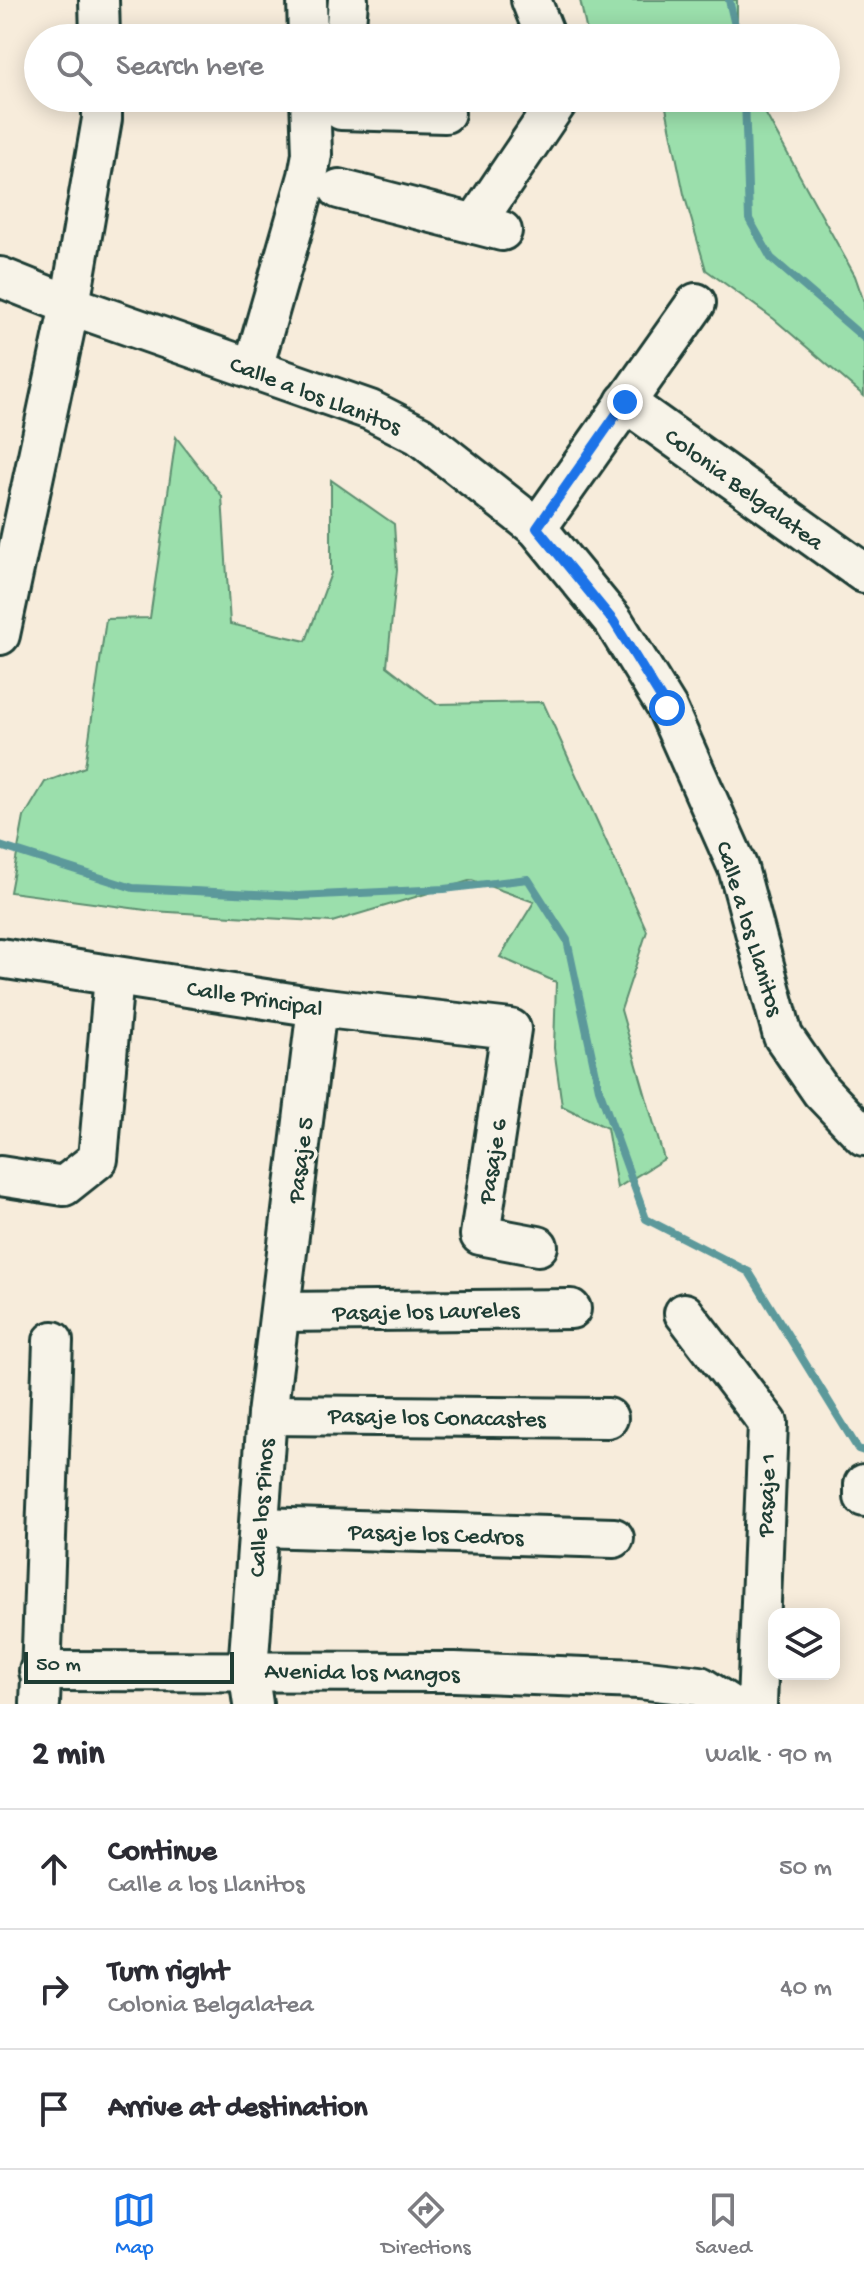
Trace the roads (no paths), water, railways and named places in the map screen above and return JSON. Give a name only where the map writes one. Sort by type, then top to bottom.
[{"type":"street","points":[[99,0],[100,24]]},
{"type":"street","points":[[307,0],[308,24]]},
{"type":"street","points":[[346,24],[348,0]]},
{"type":"street","points":[[531,0],[540,24]]},
{"type":"street","points":[[0,635],[70,305],[102,112]]},
{"type":"street","points":[[253,368],[312,154],[327,112]]},
{"type":"street","points":[[332,112],[338,178],[489,228],[552,112]]},
{"type":"street","points":[[435,112],[445,113]]},
{"type":"street","name":"Calle a los Llanitos","points":[[0,277],[70,305],[370,410],[419,435],[537,528],[614,622],[667,708],[738,868],[783,1036],[821,1091],[864,1136]]},
{"type":"street","points":[[537,528],[696,303]]},
{"type":"street","name":"Colonia Belgalatea","points":[[625,402],[864,573]]},
{"type":"street","name":"Calle Principal","points":[[0,958],[317,1007],[511,1029]]},
{"type":"street","points":[[0,1176],[64,1186],[98,1159],[114,976]]},
{"type":"street","name":"Pasaje 5","points":[[281,1312],[317,1007]]},
{"type":"street","name":"Pasaje 6","points":[[511,1029],[480,1235],[538,1246]]},
{"type":"street","name":"Pasaje los Laureles","points":[[281,1312],[571,1309]]},
{"type":"street","name":"Calle los Pinos","points":[[250,1687],[267,1415],[281,1312]]},
{"type":"street","name":"Pasaje 1","points":[[684,1313],[768,1423],[757,1704]]},
{"type":"street","points":[[39,1687],[53,1341]]},
{"type":"street","name":"Pasaje los Conacastes","points":[[267,1415],[608,1418]]},
{"type":"street","points":[[864,1484],[864,1497]]},
{"type":"street","name":"Pasaje los Cedros","points":[[259,1527],[614,1538]]},
{"type":"street","name":"Avenida los Mangos","points":[[39,1687],[640,1691],[700,1686],[728,1704]]},
{"type":"waterway","points":[[729,0],[735,24]]},
{"type":"waterway","points":[[745,112],[749,219],[771,258],[864,338]]},
{"type":"waterway","points":[[0,846],[133,888],[298,896],[444,889],[528,879],[567,940],[599,1089],[646,1219],[749,1272],[858,1449],[864,1451]]}]
